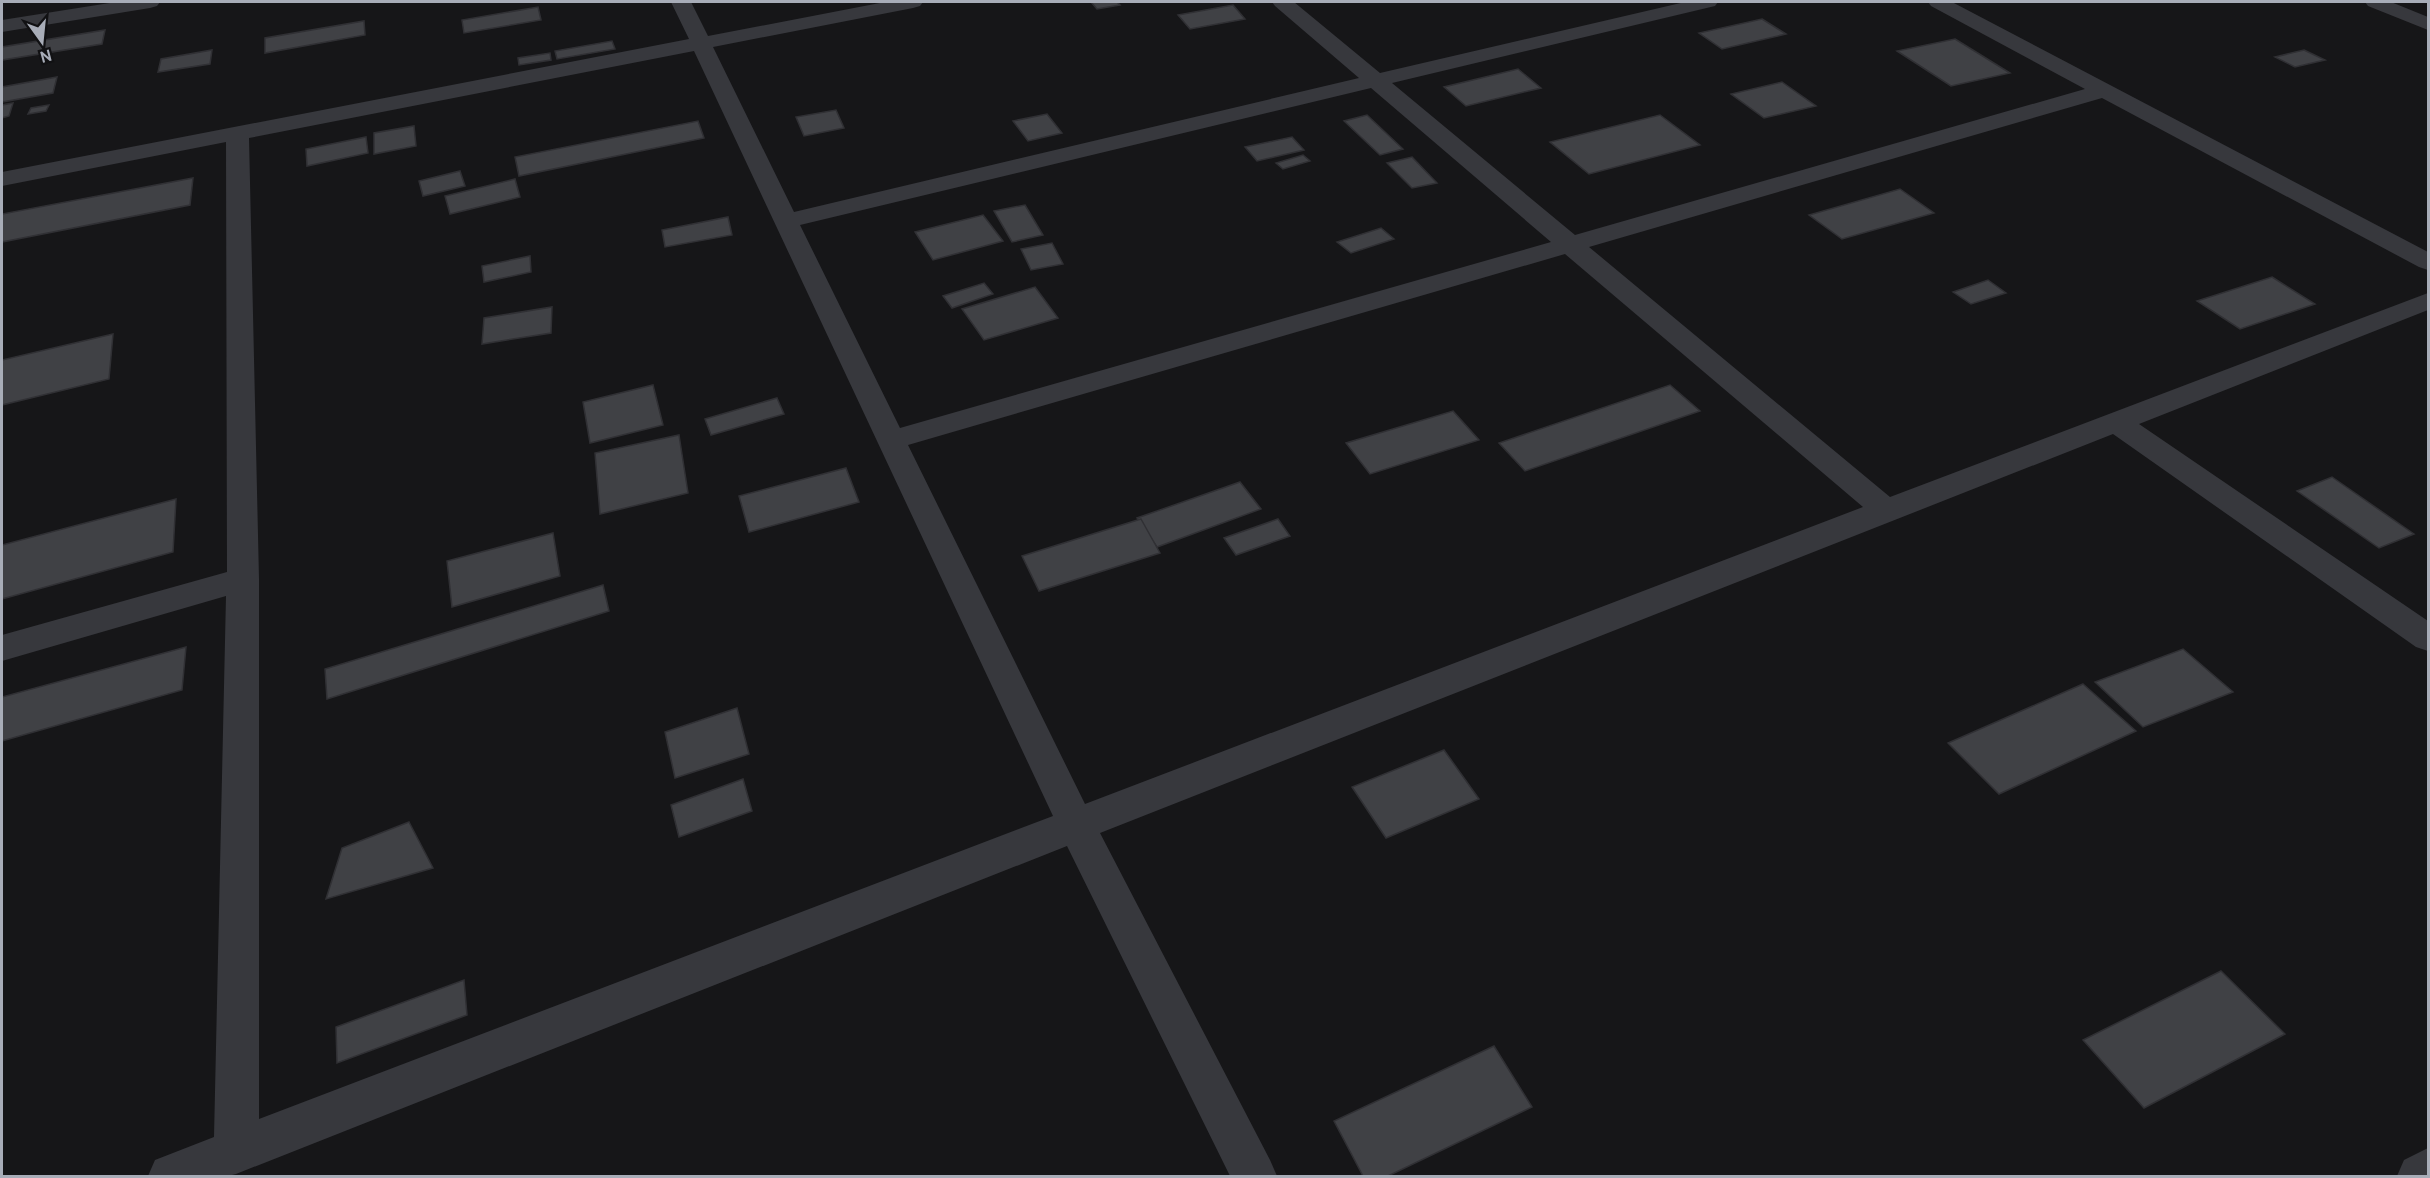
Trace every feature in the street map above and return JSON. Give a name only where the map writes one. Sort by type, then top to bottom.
[{"type":"street","points":[[2,26],[150,2]]},
{"type":"street","points":[[681,2],[1076,825],[1254,1176]]},
{"type":"street","points":[[2,179],[913,2]]},
{"type":"street","points":[[1282,2],[1887,511]]},
{"type":"street","points":[[786,221],[1708,2]]},
{"type":"street","points":[[1938,2],[2428,262]]},
{"type":"street","points":[[2375,2],[2428,24]]},
{"type":"street","points":[[891,440],[2105,90]]},
{"type":"street","points":[[236,1151],[243,579],[237,133]]},
{"type":"street","points":[[171,1176],[2428,301]]},
{"type":"street","points":[[2116,422],[2428,638]]},
{"type":"street","points":[[2,648],[243,579]]},
{"type":"street","points":[[2420,1176],[2428,1171]]},
{"type":"building","points":[[1091,2],[1117,2],[1120,5],[1097,9]]},
{"type":"building","points":[[1233,5],[1245,19],[1190,29],[1178,15]]},
{"type":"building","points":[[538,7],[541,20],[464,33],[462,20]]},
{"type":"building","points":[[1762,19],[1786,34],[1722,49],[1699,33]]},
{"type":"building","points":[[364,21],[365,35],[265,53],[265,38]]},
{"type":"building","points":[[105,30],[102,44],[2,60],[2,47]]},
{"type":"building","points":[[1955,39],[2010,73],[1951,86],[1897,51]]},
{"type":"building","points":[[612,41],[615,49],[557,59],[555,51]]},
{"type":"building","points":[[212,50],[210,64],[158,72],[161,59]]},
{"type":"building","points":[[2304,50],[2325,60],[2295,67],[2275,57]]},
{"type":"building","points":[[550,53],[551,60],[519,65],[518,58]]},
{"type":"building","points":[[1518,69],[1541,88],[1466,106],[1444,87]]},
{"type":"building","points":[[57,77],[53,93],[2,102],[2,87]]},
{"type":"building","points":[[1782,82],[1816,106],[1764,118],[1731,94]]},
{"type":"building","points":[[13,103],[9,116],[2,118],[2,105]]},
{"type":"building","points":[[49,105],[46,111],[28,114],[31,108]]},
{"type":"building","points":[[836,110],[844,128],[804,136],[796,117]]},
{"type":"building","points":[[1047,114],[1062,133],[1028,141],[1013,121]]},
{"type":"building","points":[[1367,115],[1403,149],[1380,155],[1344,121]]},
{"type":"building","points":[[1660,115],[1700,145],[1589,174],[1550,142]]},
{"type":"building","points":[[698,121],[704,138],[519,176],[515,157]]},
{"type":"building","points":[[414,126],[416,146],[374,154],[374,133]]},
{"type":"building","points":[[366,137],[368,153],[307,166],[306,149]]},
{"type":"building","points":[[1292,137],[1304,150],[1257,161],[1245,147]]},
{"type":"building","points":[[1303,155],[1310,161],[1283,169],[1276,163]]},
{"type":"building","points":[[1412,157],[1437,183],[1412,188],[1387,163]]},
{"type":"building","points":[[460,171],[465,186],[423,196],[419,181]]},
{"type":"building","points":[[193,178],[190,205],[2,242],[2,214]]},
{"type":"building","points":[[515,179],[520,197],[450,214],[445,196]]},
{"type":"building","points":[[1900,189],[1934,213],[1842,239],[1809,215]]},
{"type":"building","points":[[1025,205],[1043,235],[1012,242],[994,211]]},
{"type":"building","points":[[983,215],[1003,241],[933,260],[915,232]]},
{"type":"building","points":[[728,217],[732,235],[665,247],[662,230]]},
{"type":"building","points":[[1381,228],[1394,239],[1351,253],[1337,242]]},
{"type":"building","points":[[1052,243],[1063,264],[1031,270],[1021,249]]},
{"type":"building","points":[[530,256],[531,272],[484,282],[482,266]]},
{"type":"building","points":[[2272,277],[2315,304],[2240,329],[2197,301]]},
{"type":"building","points":[[1988,280],[2006,293],[1971,304],[1953,292]]},
{"type":"building","points":[[984,283],[993,294],[952,308],[943,296]]},
{"type":"building","points":[[1035,287],[1058,318],[984,340],[962,309]]},
{"type":"building","points":[[552,307],[551,333],[482,344],[484,318]]},
{"type":"building","points":[[113,334],[109,379],[2,405],[2,360]]},
{"type":"building","points":[[653,385],[663,425],[590,443],[583,402]]},
{"type":"building","points":[[1670,385],[1700,411],[1525,471],[1499,443]]},
{"type":"building","points":[[777,398],[784,414],[711,435],[705,419]]},
{"type":"building","points":[[1453,411],[1479,440],[1370,474],[1346,443]]},
{"type":"building","points":[[679,435],[688,493],[600,514],[595,453]]},
{"type":"building","points":[[846,468],[859,502],[749,532],[739,496]]},
{"type":"building","points":[[2332,477],[2414,534],[2379,548],[2297,491]]},
{"type":"building","points":[[1240,482],[1261,509],[1157,547],[1137,518]]},
{"type":"building","points":[[176,499],[173,552],[2,599],[2,545]]},
{"type":"building","points":[[1141,519],[1160,553],[1039,591],[1022,556]]},
{"type":"building","points":[[1278,519],[1290,536],[1236,555],[1224,538]]},
{"type":"building","points":[[553,533],[560,576],[452,607],[447,561]]},
{"type":"building","points":[[603,585],[609,611],[327,699],[325,669]]},
{"type":"building","points":[[186,647],[182,690],[2,741],[2,697]]},
{"type":"building","points":[[2183,649],[2233,692],[2143,727],[2095,682]]},
{"type":"building","points":[[2083,684],[2136,731],[1999,794],[1948,743]]},
{"type":"building","points":[[737,708],[749,754],[675,778],[665,732]]},
{"type":"building","points":[[1444,750],[1479,799],[1386,838],[1352,787]]},
{"type":"building","points":[[743,779],[752,811],[679,837],[671,805]]},
{"type":"building","points":[[409,822],[433,868],[326,899],[342,848]]},
{"type":"building","points":[[2221,971],[2285,1034],[2144,1108],[2083,1040]]},
{"type":"building","points":[[464,980],[467,1015],[337,1063],[336,1027]]},
{"type":"building","points":[[1494,1046],[1532,1107],[1388,1176],[1363,1176],[1334,1121]]}]
